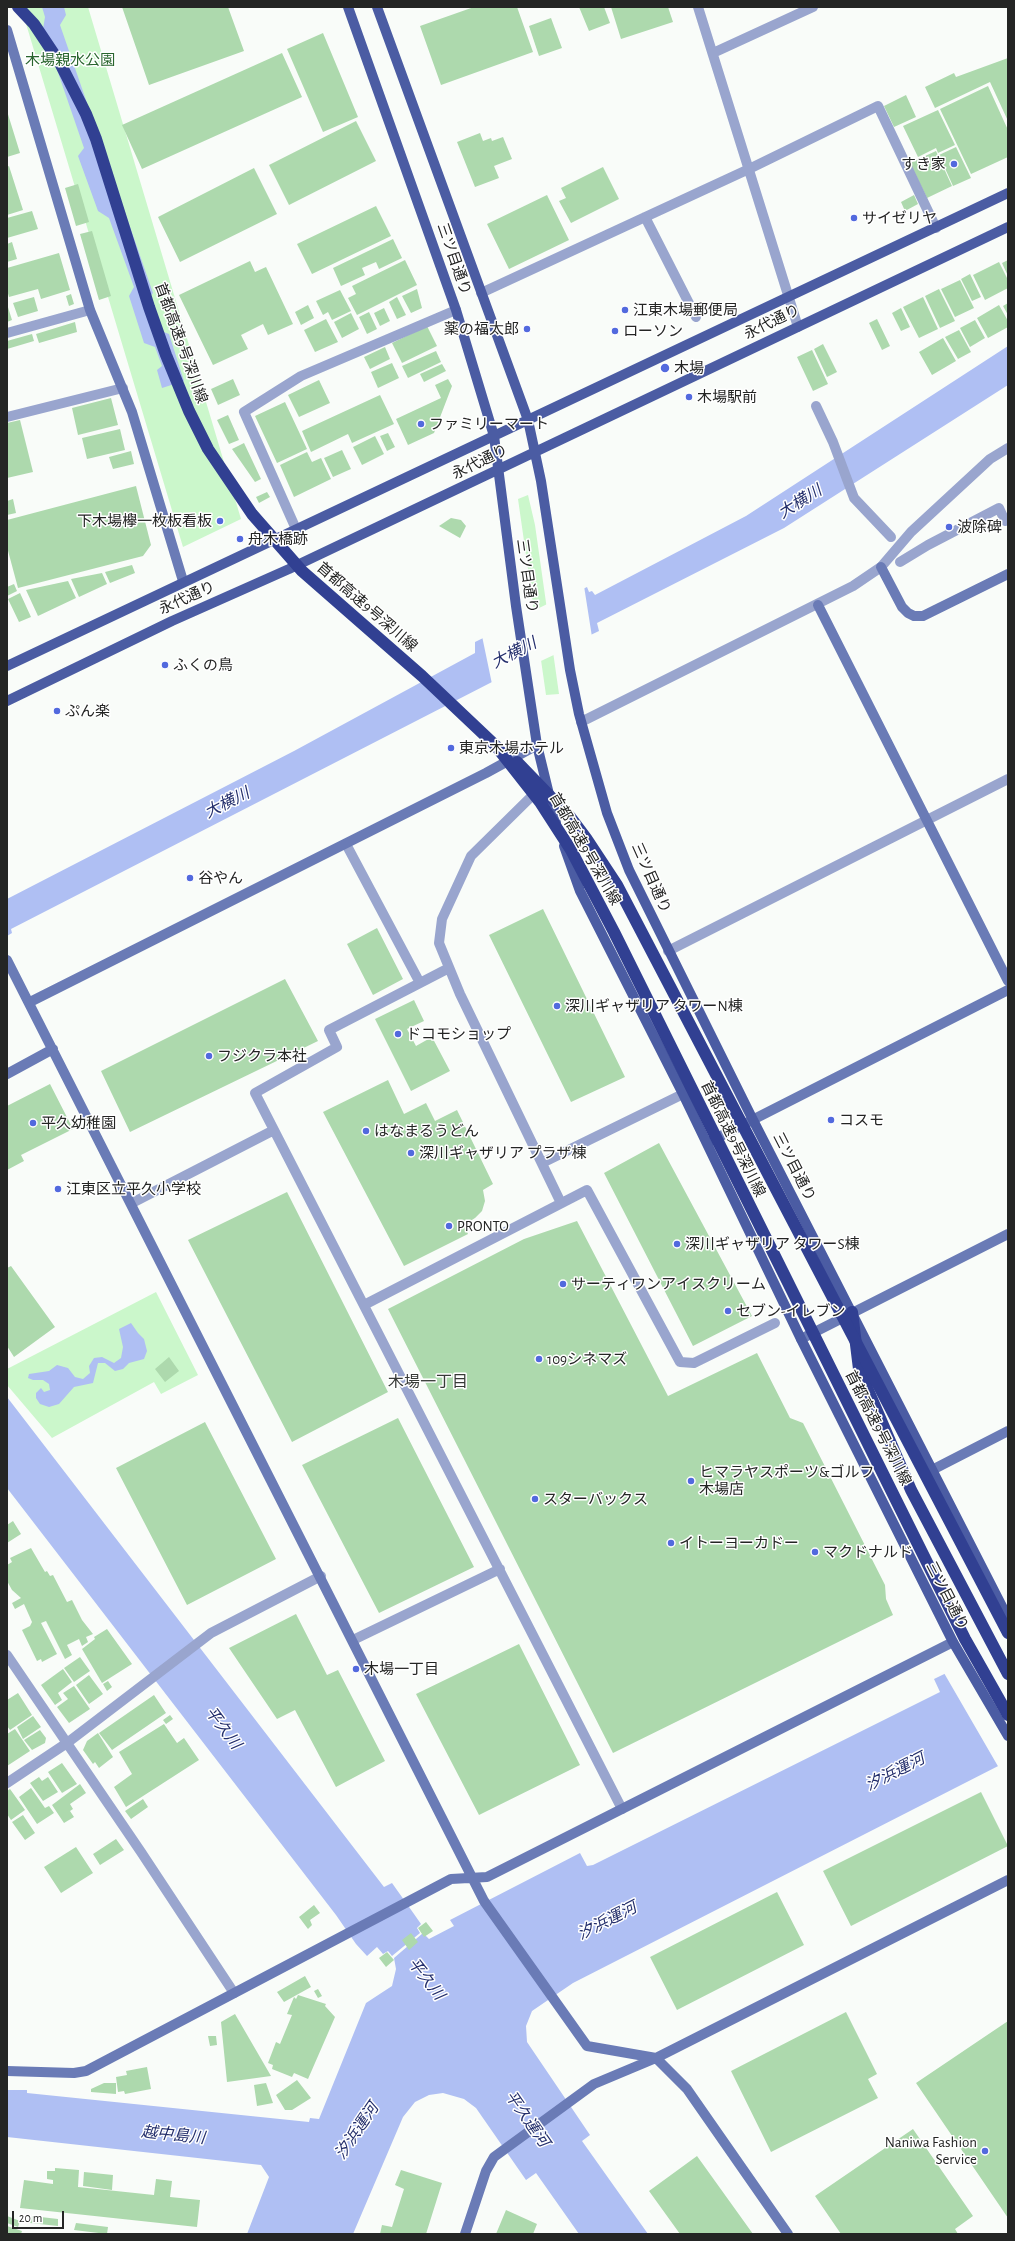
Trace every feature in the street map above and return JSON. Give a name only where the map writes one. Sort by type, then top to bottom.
[{"type":"highway","name":"首都高速9号深川線","points":[[19,7],[45,37],[59,59],[87,113],[106,164],[150,307],[177,380],[200,430],[219,465],[253,513],[300,565],[479,724],[535,780],[586,838],[617,885],[1008,1633]]},
{"type":"highway","name":"首都高速9号深川線","points":[[19,7],[37,29],[60,63],[86,114],[96,139],[149,307],[166,355],[189,411],[208,449],[252,514],[302,571],[422,676],[496,746],[540,802],[571,850],[614,932],[961,1632],[1008,1715]]},
{"type":"highway","points":[[852,1312],[859,1369],[911,1490],[1008,1674]]},
{"type":"main road","name":"三ツ目通り","points":[[348,7],[456,310],[494,436],[516,606],[537,745],[556,822],[580,891],[683,1094],[801,1339],[953,1642],[1008,1736]]},
{"type":"main road","name":"三ツ目通り","points":[[377,7],[528,420],[536,452],[570,670],[581,722],[607,813],[626,863],[668,951],[753,1120],[1008,1618]]},
{"type":"main road","name":"永代通り","points":[[7,666],[183,581],[789,298],[1008,193]]},
{"type":"main road","name":"永代通り","points":[[7,701],[172,621],[289,569],[1008,227]]},
{"type":"street","points":[[698,7],[798,327]]},
{"type":"street","points":[[713,53],[813,7]]},
{"type":"street","points":[[7,30],[90,310],[132,412],[183,581]]},
{"type":"street","points":[[481,293],[749,169],[878,106],[936,228]]},
{"type":"street","points":[[645,217],[696,317]]},
{"type":"street","points":[[7,333],[90,310]]},
{"type":"street","points":[[296,529],[244,412],[301,376],[456,310]]},
{"type":"street","points":[[7,417],[123,388]]},
{"type":"street","points":[[816,406],[833,442],[854,498],[891,537]]},
{"type":"street","points":[[581,722],[818,605],[853,586],[881,567],[917,527],[990,459],[1008,448]]},
{"type":"street","points":[[900,562],[928,545],[999,508],[1005,521],[1008,520]]},
{"type":"street","points":[[881,567],[902,607],[908,614],[914,616],[923,616],[1008,574]]},
{"type":"street","points":[[818,605],[1008,981]]},
{"type":"street","points":[[30,1002],[346,844],[537,745]]},
{"type":"street","points":[[668,951],[1008,780]]},
{"type":"street","points":[[546,782],[471,856],[442,919],[439,943],[460,994],[561,1204]]},
{"type":"street","points":[[346,844],[420,984]]},
{"type":"street","points":[[7,960],[30,1002],[132,1203],[486,1904],[587,2046],[656,2058],[687,2089],[788,2234]]},
{"type":"street","points":[[449,968],[330,1030],[337,1047],[255,1093],[622,1809]]},
{"type":"street","points":[[706,1144],[1008,990]]},
{"type":"street","points":[[7,1074],[53,1049]]},
{"type":"street","points":[[542,1163],[683,1094]]},
{"type":"street","points":[[132,1203],[274,1130]]},
{"type":"street","points":[[364,1305],[587,1190],[680,1362],[694,1363],[775,1323]]},
{"type":"street","points":[[801,1339],[1008,1234]]},
{"type":"street","points":[[932,1470],[1008,1431]]},
{"type":"street","points":[[353,1640],[500,1569]]},
{"type":"street","points":[[7,1783],[67,1743],[149,1682],[211,1633],[321,1576]]},
{"type":"street","points":[[7,2071],[74,2073],[86,2071],[451,1878],[487,1877],[953,1642]]},
{"type":"street","points":[[7,1655],[141,1852],[234,1993]]},
{"type":"street","points":[[465,2234],[488,2167],[494,2157],[594,2084],[656,2058],[1008,1880]]},
{"type":"green space","name":"木場親水公園","points":[[21,7],[88,7],[241,519],[183,547]]},
{"type":"green space","points":[[528,495],[535,525],[559,694],[546,695],[518,499]]},
{"type":"green space","points":[[156,1292],[198,1375],[161,1394],[154,1382],[52,1438],[7,1385],[7,1369]]},
{"type":"water","points":[[42,7],[64,7],[66,15],[60,25],[153,293],[147,300],[158,330],[169,334],[184,381],[162,388],[157,370],[162,366],[155,347],[144,343],[129,296],[134,287],[109,218],[98,211],[78,156],[84,148],[43,29],[45,17]]},
{"type":"water","name":"大横川","points":[[1008,346],[1008,385],[784,528],[597,623],[599,631],[492,682],[11,929],[12,933],[7,936],[7,899],[294,751],[475,653],[475,642],[587,587],[589,592],[592,591],[595,595],[746,516]]},
{"type":"water","points":[[131,1323],[144,1339],[147,1351],[144,1359],[129,1363],[123,1369],[115,1371],[105,1363],[98,1363],[93,1383],[74,1387],[59,1404],[49,1407],[40,1404],[36,1398],[36,1393],[41,1388],[44,1392],[50,1390],[49,1384],[43,1380],[33,1380],[28,1378],[29,1374],[49,1371],[57,1365],[68,1368],[75,1377],[83,1379],[90,1373],[89,1366],[94,1358],[102,1357],[114,1363],[121,1358],[123,1347],[119,1329]]},
{"type":"water","name":"平久川","points":[[7,1397],[384,1887],[392,1883],[421,1924],[417,1928],[420,1933],[392,1956],[388,1951],[383,1954],[377,1947],[367,1956],[356,1944],[336,1915],[7,1488]]},
{"type":"water","points":[[1008,1643],[1008,1761],[573,1983],[532,2011],[526,2026],[527,2042],[590,2135],[582,2141],[648,2234],[579,2234],[536,2173],[526,2180],[476,2108],[464,2099],[443,2093],[429,2095],[415,2102],[403,2117],[353,2234],[247,2234],[269,2177],[261,2165],[7,2137],[7,2090],[27,2090],[27,2093],[309,2122],[310,2118],[319,2119],[366,2003],[392,1986],[396,1969],[394,1958],[423,1933],[429,1939],[454,1926],[450,1920],[580,1853],[587,1866],[593,1865],[940,1692],[934,1679]]},
{"type":"pier","points":[[584,586],[592,637],[492,684],[482,636]]},
{"type":"pier","points":[[1008,1641],[1008,1764],[999,1768],[944,1673]]},
{"type":"building","points":[[122,7],[228,7],[244,51],[149,85]]},
{"type":"building","points":[[474,7],[517,7],[533,52],[441,85],[420,26]]},
{"type":"building","points":[[579,7],[604,7],[610,23],[589,31]]},
{"type":"building","points":[[611,7],[668,7],[673,22],[621,39]]},
{"type":"building","points":[[551,18],[562,48],[539,56],[529,26]]},
{"type":"building","points":[[323,33],[358,117],[323,132],[287,49]]},
{"type":"building","points":[[282,53],[302,97],[142,169],[122,125]]},
{"type":"building","points":[[1008,58],[1008,121],[990,82],[935,108],[925,87],[954,73],[956,77]]},
{"type":"building","points":[[988,86],[1008,130],[1008,157],[971,174],[940,109]]},
{"type":"building","points":[[906,95],[916,117],[894,127],[884,106]]},
{"type":"building","points":[[938,110],[955,145],[938,153],[936,148],[918,157],[903,126]]},
{"type":"building","points":[[7,111],[20,153],[7,157]]},
{"type":"building","points":[[356,121],[376,161],[289,205],[269,165]]},
{"type":"building","points":[[480,133],[483,141],[491,138],[492,141],[503,137],[512,159],[494,166],[499,178],[475,187],[457,142]]},
{"type":"building","points":[[956,147],[971,178],[953,186],[939,155]]},
{"type":"building","points":[[936,151],[952,186],[927,198],[910,163]]},
{"type":"building","points":[[9,166],[23,210],[7,215],[7,167]]},
{"type":"building","points":[[603,167],[619,199],[571,223],[559,201],[566,198],[561,188]]},
{"type":"building","points":[[254,168],[277,214],[180,262],[158,217]]},
{"type":"building","points":[[78,184],[89,222],[76,226],[65,188]]},
{"type":"building","points":[[547,195],[569,240],[509,269],[487,224]]},
{"type":"building","points":[[914,195],[918,204],[905,211],[901,202]]},
{"type":"building","points":[[376,206],[391,236],[312,274],[297,244]]},
{"type":"building","points":[[32,211],[38,229],[7,238],[7,218]]},
{"type":"building","points":[[92,231],[111,296],[99,300],[80,234]]},
{"type":"building","points":[[393,239],[402,258],[379,269],[376,262],[362,268],[365,275],[341,286],[333,268]]},
{"type":"building","points":[[12,242],[17,259],[7,262],[7,244]]},
{"type":"building","points":[[59,253],[70,290],[41,299],[38,289],[9,297],[7,290],[7,268]]},
{"type":"building","points":[[405,260],[417,285],[357,315],[348,298],[356,294],[352,286]]},
{"type":"building","points":[[1008,260],[1008,276],[1002,263]]},
{"type":"building","points":[[250,261],[255,272],[266,267],[293,324],[268,335],[263,324],[241,335],[248,349],[213,365],[179,295]]},
{"type":"building","points":[[999,262],[1008,280],[1008,288],[985,300],[973,275]]},
{"type":"building","points":[[970,274],[981,297],[972,301],[961,279]]},
{"type":"building","points":[[960,280],[974,308],[955,317],[941,289]]},
{"type":"building","points":[[417,289],[422,308],[411,313],[402,296]]},
{"type":"building","points":[[939,289],[955,321],[940,328],[925,296]]},
{"type":"building","points":[[340,290],[351,311],[332,320],[328,312],[323,315],[316,301]]},
{"type":"building","points":[[71,294],[74,304],[69,306],[66,296]]},
{"type":"building","points":[[34,297],[38,311],[18,317],[13,303]]},
{"type":"building","points":[[397,297],[406,315],[397,319],[389,302]]},
{"type":"building","points":[[923,297],[938,329],[919,338],[903,307]]},
{"type":"building","points":[[1008,303],[1008,315],[1003,306]]},
{"type":"building","points":[[7,304],[12,320],[7,322]]},
{"type":"building","points":[[308,305],[314,318],[301,325],[295,312]]},
{"type":"building","points":[[999,305],[1008,321],[1008,327],[988,338],[977,318]]},
{"type":"building","points":[[384,308],[390,321],[380,326],[374,313]]},
{"type":"building","points":[[901,308],[910,327],[901,331],[892,313]]},
{"type":"building","points":[[369,312],[377,329],[367,334],[359,317]]},
{"type":"building","points":[[351,313],[359,329],[342,338],[334,322]]},
{"type":"building","points":[[326,319],[338,342],[315,352],[304,330]]},
{"type":"building","points":[[877,319],[890,346],[882,350],[869,323]]},
{"type":"building","points":[[975,320],[985,338],[970,347],[960,328]]},
{"type":"building","points":[[75,322],[77,332],[39,343],[36,334]]},
{"type":"building","points":[[427,326],[437,346],[402,363],[392,343]]},
{"type":"building","points":[[959,330],[971,352],[958,359],[945,337]]},
{"type":"building","points":[[32,334],[34,341],[7,349],[7,341]]},
{"type":"building","points":[[943,338],[956,361],[932,375],[919,352]]},
{"type":"building","points":[[823,344],[837,372],[827,377],[814,349]]},
{"type":"building","points":[[385,347],[390,359],[370,369],[364,357]]},
{"type":"building","points":[[812,350],[828,384],[813,391],[797,357]]},
{"type":"building","points":[[436,351],[441,362],[408,378],[402,366]]},
{"type":"building","points":[[392,363],[399,378],[378,388],[371,372]]},
{"type":"building","points":[[442,364],[446,371],[424,382],[420,374]]},
{"type":"building","points":[[233,379],[240,395],[218,405],[211,389]]},
{"type":"building","points":[[448,379],[452,386],[434,433],[408,445],[396,419],[441,398],[435,385]]},
{"type":"building","points":[[319,380],[330,403],[299,417],[288,395]]},
{"type":"building","points":[[380,395],[394,424],[352,443],[348,434],[311,452],[302,431]]},
{"type":"building","points":[[111,398],[118,425],[78,435],[72,408]]},
{"type":"building","points":[[285,402],[307,449],[277,463],[255,416]]},
{"type":"building","points":[[228,415],[239,440],[229,444],[217,420]]},
{"type":"building","points":[[20,420],[33,472],[7,478],[7,423]]},
{"type":"building","points":[[120,429],[125,450],[87,459],[82,438]]},
{"type":"building","points":[[388,433],[395,447],[387,451],[380,436]]},
{"type":"building","points":[[375,436],[384,454],[362,465],[353,447]]},
{"type":"building","points":[[244,443],[261,479],[255,482],[232,449]]},
{"type":"building","points":[[342,450],[351,469],[333,477],[324,458]]},
{"type":"building","points":[[131,451],[134,464],[113,469],[109,457]]},
{"type":"building","points":[[307,452],[312,462],[321,458],[331,479],[294,497],[280,465]]},
{"type":"building","points":[[136,486],[151,545],[143,556],[18,588],[7,547],[7,520]]},
{"type":"building","points":[[267,492],[270,497],[259,503],[256,497]]},
{"type":"building","points":[[13,499],[16,513],[7,515],[7,501]]},
{"type":"building","points":[[451,518],[461,520],[466,526],[460,538],[439,526]]},
{"type":"building","points":[[132,565],[135,573],[110,583],[105,572]]},
{"type":"building","points":[[102,573],[107,584],[79,597],[71,579]]},
{"type":"building","points":[[68,581],[76,598],[38,616],[26,590]]},
{"type":"building","points":[[14,584],[17,591],[7,596],[7,587]]},
{"type":"building","points":[[20,593],[31,617],[19,622],[8,599]]},
{"type":"building","name":"深川ギャザリア タワーN棟","points":[[543,909],[625,1077],[571,1102],[489,935]]},
{"type":"building","points":[[377,928],[403,979],[373,995],[347,944]]},
{"type":"building","name":"フジクラ本社","points":[[285,979],[318,1041],[130,1132],[101,1071]]},
{"type":"building","points":[[414,1000],[424,1021],[407,1029],[416,1046],[432,1037],[450,1071],[411,1091],[375,1019]]},
{"type":"building","name":"深川ギャザリア プラザ棟","points":[[388,1080],[404,1114],[426,1103],[435,1121],[457,1110],[493,1184],[483,1190],[485,1201],[482,1211],[475,1218],[464,1225],[468,1234],[404,1266],[323,1112]]},
{"type":"building","points":[[50,1084],[73,1129],[21,1155],[24,1161],[7,1170],[7,1106]]},
{"type":"building","name":"深川ギャザリア タワーS棟","points":[[659,1143],[752,1316],[693,1346],[604,1173]]},
{"type":"building","points":[[287,1192],[388,1392],[292,1442],[188,1240]]},
{"type":"building","points":[[577,1221],[668,1396],[757,1353],[790,1418],[803,1423],[885,1585],[886,1599],[893,1615],[613,1753],[388,1309],[524,1239]]},
{"type":"building","points":[[11,1266],[55,1327],[14,1357],[7,1346],[7,1268]]},
{"type":"building","points":[[169,1357],[179,1371],[165,1382],[155,1369]]},
{"type":"building","points":[[398,1418],[474,1567],[379,1613],[302,1465]]},
{"type":"building","points":[[205,1422],[276,1559],[187,1605],[116,1468]]},
{"type":"building","points":[[13,1521],[21,1534],[7,1543],[7,1525]]},
{"type":"building","points":[[31,1548],[45,1572],[47,1571],[50,1576],[53,1575],[67,1602],[72,1600],[82,1620],[93,1634],[86,1637],[88,1642],[82,1646],[79,1639],[67,1645],[72,1655],[65,1659],[46,1621],[41,1623],[57,1654],[42,1662],[41,1659],[37,1661],[22,1630],[30,1626],[32,1622],[24,1604],[15,1609],[12,1603],[21,1598],[12,1590],[7,1581],[7,1565],[12,1562],[10,1558]]},
{"type":"building","points":[[296,1614],[327,1675],[338,1670],[385,1761],[336,1787],[295,1710],[277,1719],[229,1648]]},
{"type":"building","points":[[107,1629],[132,1664],[102,1683],[82,1649],[95,1639],[94,1637]]},
{"type":"building","points":[[519,1644],[580,1765],[479,1815],[416,1694]]},
{"type":"building","points":[[80,1657],[90,1671],[74,1682],[64,1668]]},
{"type":"building","points":[[63,1669],[72,1682],[58,1693],[62,1700],[55,1705],[41,1685]]},
{"type":"building","points":[[89,1675],[103,1694],[89,1704],[76,1685]]},
{"type":"building","points":[[108,1681],[112,1687],[107,1691],[103,1684]]},
{"type":"building","points":[[74,1686],[90,1709],[69,1723],[57,1707],[68,1699],[63,1693]]},
{"type":"building","points":[[18,1693],[32,1715],[10,1730],[7,1726],[7,1700]]},
{"type":"building","points":[[154,1695],[166,1713],[112,1750],[99,1733]]},
{"type":"building","points":[[170,1715],[173,1719],[166,1724],[163,1720]]},
{"type":"building","points":[[33,1716],[41,1727],[23,1739],[17,1727]]},
{"type":"building","points":[[164,1724],[177,1743],[184,1738],[199,1760],[126,1807],[114,1787],[132,1774],[119,1752]]},
{"type":"building","points":[[15,1729],[30,1751],[7,1766],[7,1734]]},
{"type":"building","points":[[40,1730],[46,1738],[45,1743],[32,1750],[24,1740]]},
{"type":"building","points":[[98,1733],[113,1757],[99,1768],[95,1762],[93,1764],[83,1750],[87,1741]]},
{"type":"building","points":[[62,1763],[77,1784],[62,1793],[48,1772]]},
{"type":"building","points":[[39,1777],[42,1781],[48,1777],[58,1792],[43,1801],[30,1783]]},
{"type":"building","points":[[80,1784],[86,1793],[70,1804],[73,1809],[70,1811],[74,1817],[64,1823],[52,1805]]},
{"type":"building","points":[[31,1788],[45,1808],[49,1806],[54,1813],[37,1824],[19,1797]]},
{"type":"building","points":[[10,1789],[25,1810],[11,1820],[7,1814],[7,1791]]},
{"type":"building","points":[[981,1792],[1008,1846],[851,1926],[823,1871]]},
{"type":"building","points":[[143,1799],[148,1807],[131,1819],[125,1811]]},
{"type":"building","points":[[23,1815],[35,1833],[25,1840],[12,1822]]},
{"type":"building","points":[[116,1839],[124,1850],[100,1865],[93,1854]]},
{"type":"building","points":[[76,1847],[93,1873],[61,1893],[44,1867]]},
{"type":"building","points":[[777,1892],[804,1945],[677,2010],[650,1957]]},
{"type":"building","points":[[314,1905],[320,1913],[310,1920],[312,1925],[308,1929],[299,1917]]},
{"type":"building","points":[[426,1922],[433,1931],[424,1937],[418,1928]]},
{"type":"building","points":[[411,1933],[418,1942],[409,1950],[402,1940]]},
{"type":"building","points":[[387,1952],[394,1960],[386,1967],[379,1958]]},
{"type":"building","points":[[305,1976],[311,1987],[284,2002],[277,1992]]},
{"type":"building","points":[[318,1989],[322,1996],[318,1998],[314,1991]]},
{"type":"building","points":[[298,1995],[326,2004],[325,2006],[335,2017],[308,2079],[294,2073],[292,2077],[272,2069],[273,2065],[268,2063],[276,2042],[280,2044],[292,2015],[287,2014],[294,1997],[296,1999]]},
{"type":"building","points":[[846,2012],[877,2074],[868,2079],[878,2098],[771,2152],[731,2071]]},
{"type":"building","points":[[235,2014],[271,2076],[227,2082],[221,2022]]},
{"type":"building","name":"Naniwa Fashion Service","points":[[1008,2021],[1008,2218],[916,2083]]},
{"type":"building","points":[[208,2036],[216,2036],[217,2045],[210,2046]]},
{"type":"building","points":[[147,2067],[151,2089],[125,2094],[124,2091],[118,2092],[116,2077],[127,2075],[126,2071]]},
{"type":"building","points":[[297,2080],[311,2098],[292,2110],[285,2110],[276,2095]]},
{"type":"building","points":[[104,2083],[116,2083],[116,2094],[91,2092],[91,2089]]},
{"type":"building","points":[[266,2083],[273,2103],[257,2106],[254,2085]]},
{"type":"building","points":[[913,2129],[973,2216],[955,2229],[958,2234],[841,2234],[815,2196]]},
{"type":"building","points":[[697,2156],[753,2234],[680,2234],[649,2191]]},
{"type":"building","points":[[55,2168],[79,2170],[78,2187],[154,2195],[156,2179],[172,2181],[170,2197],[200,2200],[197,2227],[20,2208],[24,2180],[53,2184],[53,2180],[47,2179],[47,2171],[55,2171]]},
{"type":"building","points":[[401,2170],[442,2183],[426,2234],[380,2234],[382,2225],[392,2227],[404,2189],[395,2185]]},
{"type":"building","points":[[84,2172],[113,2175],[112,2190],[83,2186]]},
{"type":"building","points":[[506,2210],[537,2224],[533,2234],[496,2234]]},
{"type":"building","points":[[7,2216],[20,2221],[18,2227],[7,2223]]},
{"type":"building","points":[[32,2216],[58,2219],[58,2226],[30,2223]]},
{"type":"building","points":[[76,2223],[108,2227],[107,2234],[74,2230]]},
{"type":"building","points":[[7,2226],[22,2231],[21,2234],[7,2234]]},
{"type":"place","name":"すき家","points":[[954,164]]},
{"type":"place","name":"サイゼリヤ","points":[[854,218]]},
{"type":"place","name":"江東木場郵便局","points":[[625,310]]},
{"type":"place","name":"薬の福太郎","points":[[527,329]]},
{"type":"place","name":"ローソン","points":[[615,331]]},
{"type":"place","name":"木場","points":[[665,368]]},
{"type":"place","name":"木場駅前","points":[[689,397]]},
{"type":"place","name":"ファミリーマート","points":[[421,424]]},
{"type":"place","name":"下木場欅一枚板看板","points":[[220,521]]},
{"type":"place","name":"波除碑","points":[[949,527]]},
{"type":"place","name":"舟木橋跡","points":[[240,539]]},
{"type":"place","name":"ふくの鳥","points":[[165,665]]},
{"type":"place","name":"ぷん楽","points":[[57,711]]},
{"type":"place","name":"東京木場ホテル","points":[[451,748]]},
{"type":"place","name":"谷やん","points":[[190,878]]},
{"type":"place","name":"深川ギャザリア タワーN棟","points":[[557,1006]]},
{"type":"place","name":"ドコモショップ","points":[[398,1034]]},
{"type":"place","name":"フジクラ本社","points":[[209,1056]]},
{"type":"place","name":"コスモ","points":[[831,1120]]},
{"type":"place","name":"平久幼稚園","points":[[33,1123]]},
{"type":"place","name":"はなまるうどん","points":[[366,1131]]},
{"type":"place","name":"深川ギャザリア プラザ棟","points":[[411,1153]]},
{"type":"place","name":"江東区立平久小学校","points":[[58,1189]]},
{"type":"place","name":"PRONTO","points":[[449,1226]]},
{"type":"place","name":"深川ギャザリア タワーS棟","points":[[677,1244]]},
{"type":"place","name":"サーティワンアイスクリーム","points":[[563,1284]]},
{"type":"place","name":"セブン-イレブン","points":[[728,1311]]},
{"type":"place","name":"109シネマズ","points":[[539,1359]]},
{"type":"place","name":"ヒマラヤスポーツ&ゴルフ 木場店","points":[[691,1481]]},
{"type":"place","name":"スターバックス","points":[[535,1499]]},
{"type":"place","name":"イトーヨーカドー","points":[[671,1543]]},
{"type":"place","name":"マクドナルド","points":[[815,1552]]},
{"type":"place","name":"木場一丁目","points":[[356,1669]]},
{"type":"place","name":"Naniwa Fashion Service","points":[[985,2151]]},
{"type":"district","name":"木場一丁目","points":[[428,1382]]},
{"type":"water label","name":"汐浜運河","points":[[895,1772]]},
{"type":"water label","name":"汐浜運河","points":[[607,1921]]},
{"type":"water label","name":"平久運河","points":[[527,2119]]},
{"type":"water label","name":"汐浜運河","points":[[357,2131]]},
{"type":"water label","name":"越中島川","points":[[173,2135]]}]
